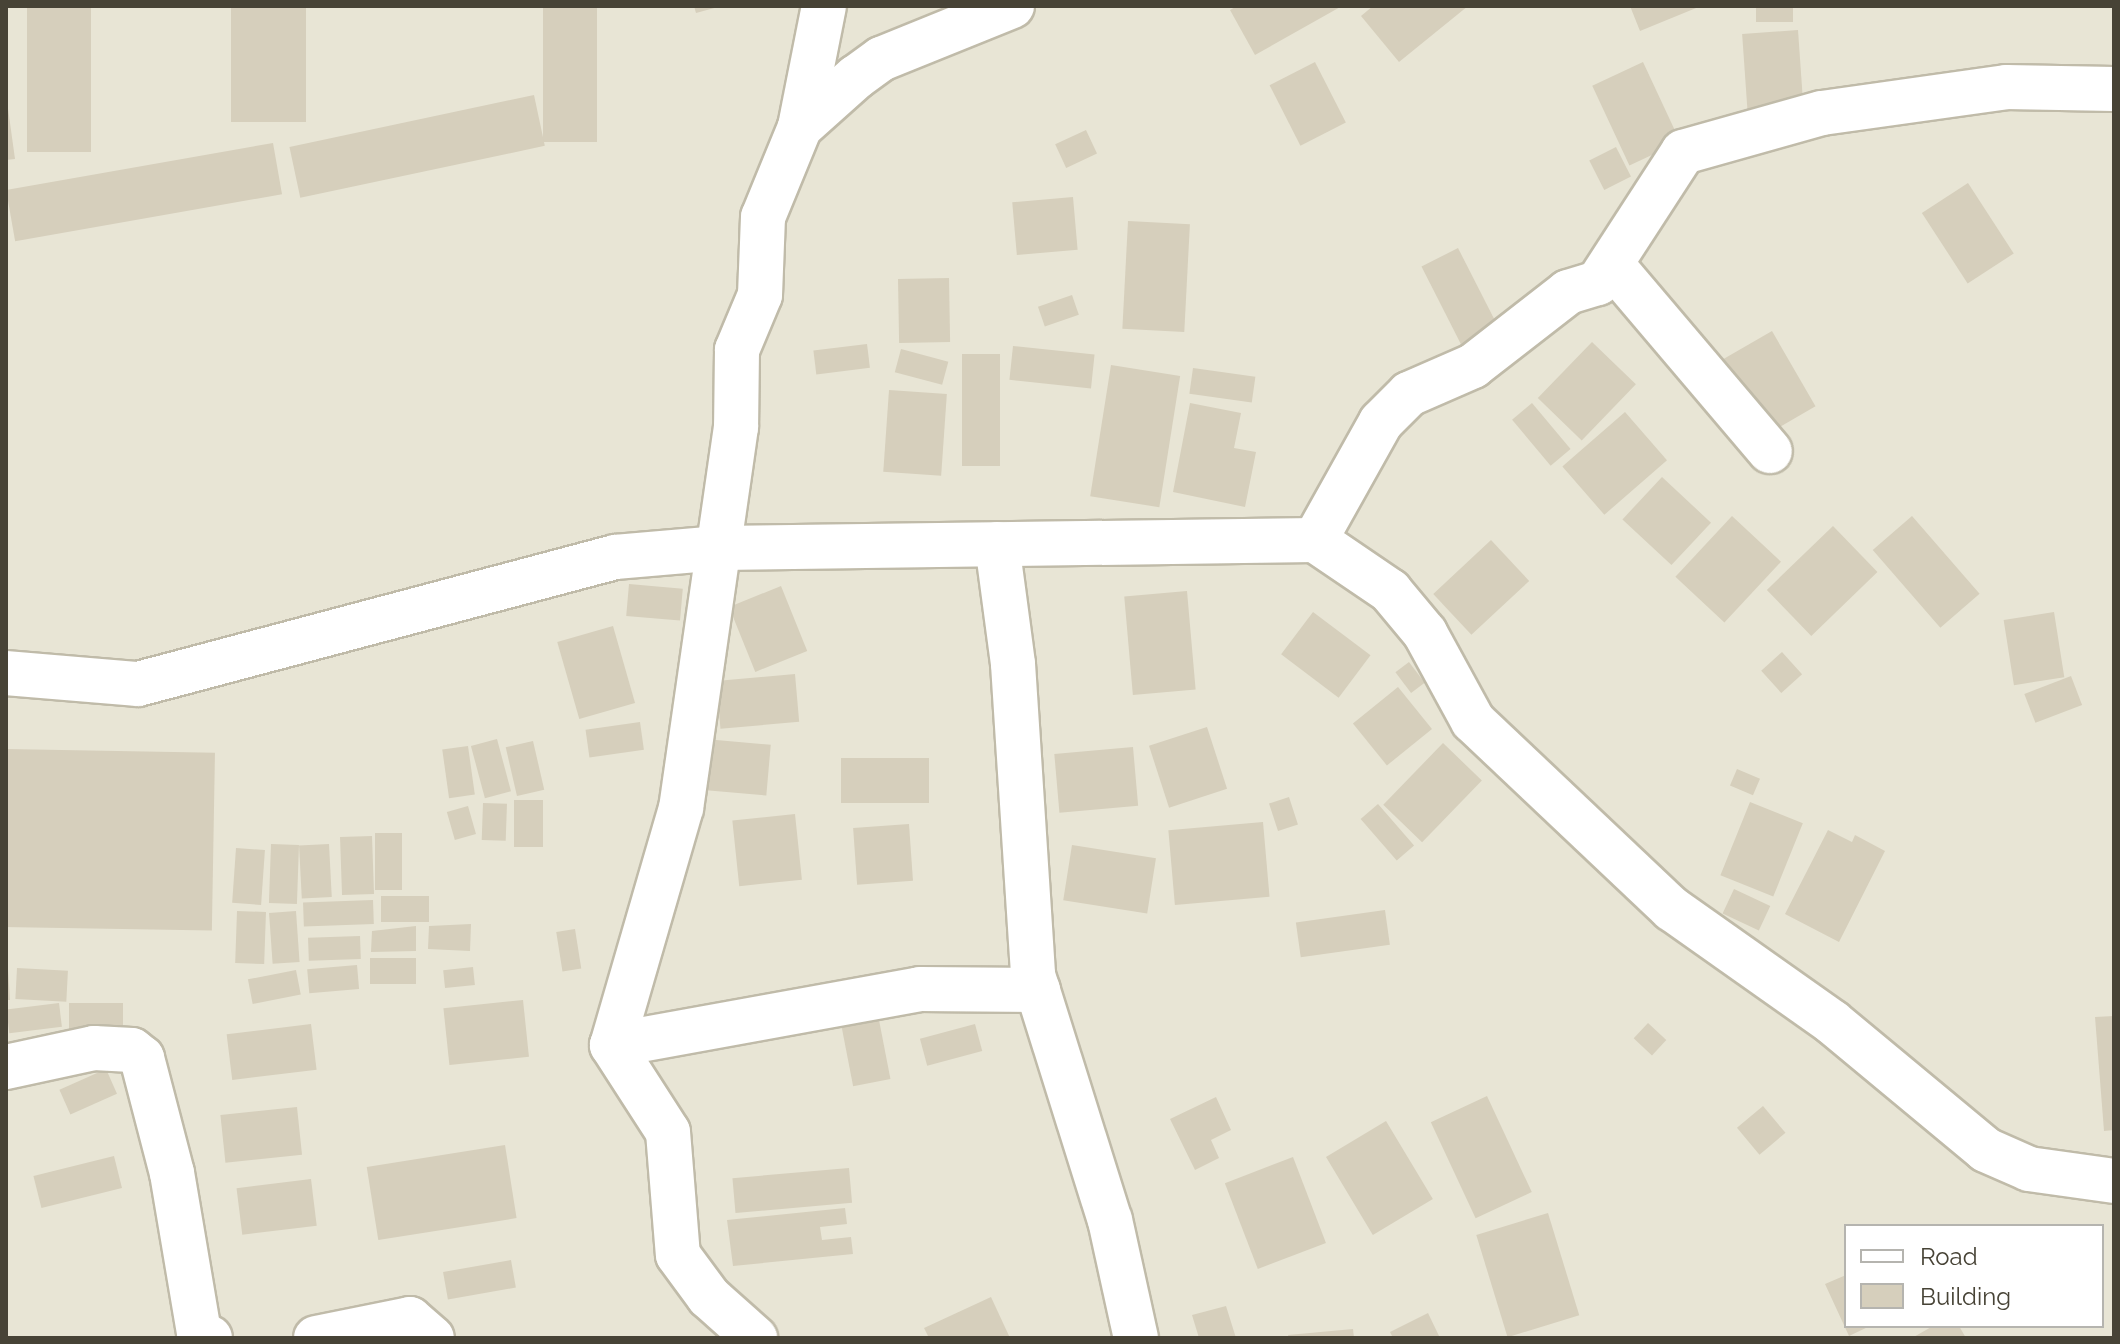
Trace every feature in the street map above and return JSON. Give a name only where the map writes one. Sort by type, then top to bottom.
[{"type":"street","points":[[755,1338],[709,1297],[678,1255],[668,1132],[612,1045],[681,808],[736,427],[737,350],[760,295],[763,217],[800,127],[824,6]]},
{"type":"street","points":[[800,127],[881,59],[1012,6]]},
{"type":"street","points":[[1315,540],[1381,422],[1409,394],[1473,366],[1568,292],[1598,283],[1683,152],[1822,113],[2006,87],[2114,89]]},
{"type":"street","points":[[1612,265],[1770,451]]},
{"type":"street","points":[[6,673],[138,684],[615,557],[720,548],[1315,540],[1390,591],[1425,633],[1473,721],[1672,909],[1832,1022],[1986,1150],[2029,1169],[2114,1181]]},
{"type":"street","points":[[997,544],[1013,664],[1038,990],[1110,1220],[1136,1338]]},
{"type":"street","points":[[612,1045],[920,989],[1038,990]]},
{"type":"street","points":[[6,1067],[94,1048],[132,1050],[142,1058],[172,1173],[199,1333],[210,1338]]},
{"type":"street","points":[[316,1338],[410,1319],[432,1338]]},
{"type":"shaded area","points":[[6,6],[2114,6],[2114,1338],[6,1338]]},
{"type":"building","points":[[27,6],[91,6],[91,152],[27,152]]},
{"type":"building","points":[[231,6],[306,6],[306,122],[231,122]]},
{"type":"building","points":[[543,6],[597,6],[597,142],[543,142]]},
{"type":"building","points":[[694,6],[718,6],[718,7],[696,13]]},
{"type":"building","points":[[1237,6],[1342,6],[1255,55],[1230,10]]},
{"type":"building","points":[[1373,6],[1468,6],[1399,62],[1361,16]]},
{"type":"building","points":[[1630,6],[1701,6],[1640,31]]},
{"type":"building","points":[[1756,6],[1793,6],[1793,22],[1756,22]]},
{"type":"building","points":[[1798,30],[1803,108],[1748,112],[1742,34]]},
{"type":"building","points":[[1315,62],[1346,123],[1300,146],[1270,85]]},
{"type":"building","points":[[1643,62],[1680,142],[1629,165],[1592,86]]},
{"type":"building","points":[[6,94],[15,159],[6,160]]},
{"type":"building","points":[[534,95],[545,146],[300,198],[289,147]]},
{"type":"building","points":[[1086,130],[1097,154],[1066,168],[1055,144]]},
{"type":"building","points":[[273,143],[282,194],[15,241],[6,190]]},
{"type":"building","points":[[1616,147],[1631,176],[1604,190],[1589,161]]},
{"type":"building","points":[[1968,183],[2014,253],[1968,283],[1922,213]]},
{"type":"building","points":[[1073,197],[1078,250],[1017,255],[1012,202]]},
{"type":"building","points":[[1128,221],[1190,224],[1184,332],[1122,329]]},
{"type":"building","points":[[1458,248],[1502,334],[1465,352],[1421,267]]},
{"type":"building","points":[[949,278],[950,342],[899,343],[898,279]]},
{"type":"building","points":[[1072,295],[1079,315],[1045,327],[1038,307]]},
{"type":"building","points":[[1772,331],[1816,406],[1764,436],[1721,360]]},
{"type":"building","points":[[1592,342],[1636,384],[1582,440],[1538,398]]},
{"type":"building","points":[[867,344],[870,368],[816,374],[813,351]]},
{"type":"building","points":[[1013,346],[1095,355],[1091,388],[1009,380]]},
{"type":"building","points":[[901,349],[948,362],[942,385],[895,372]]},
{"type":"building","points":[[962,354],[1000,354],[1000,466],[962,466]]},
{"type":"building","points":[[1111,365],[1180,376],[1159,507],[1090,496]]},
{"type":"building","points":[[1193,368],[1255,377],[1252,403],[1189,394]]},
{"type":"building","points":[[889,390],[947,394],[941,476],[883,472]]},
{"type":"building","points":[[1190,403],[1241,413],[1234,448],[1256,452],[1245,507],[1173,492]]},
{"type":"building","points":[[1532,403],[1571,449],[1551,466],[1512,420]]},
{"type":"building","points":[[1625,412],[1667,460],[1604,515],[1562,466]]},
{"type":"building","points":[[1662,477],[1711,523],[1671,565],[1622,519]]},
{"type":"building","points":[[1732,516],[1781,562],[1724,622],[1675,577]]},
{"type":"building","points":[[1912,516],[1980,594],[1940,628],[1873,550]]},
{"type":"building","points":[[1833,526],[1877,572],[1811,636],[1767,590]]},
{"type":"building","points":[[1491,540],[1529,581],[1471,635],[1433,594]]},
{"type":"building","points":[[629,584],[683,589],[680,621],[626,616]]},
{"type":"building","points":[[781,586],[807,651],[755,672],[729,607]]},
{"type":"building","points":[[1187,591],[1196,690],[1133,695],[1124,596]]},
{"type":"building","points":[[1313,612],[1371,655],[1339,698],[1281,654]]},
{"type":"building","points":[[2054,612],[2064,677],[2014,685],[2004,620]]},
{"type":"building","points":[[613,626],[635,703],[579,719],[557,642]]},
{"type":"building","points":[[1782,652],[1802,674],[1781,693],[1761,671]]},
{"type":"building","points":[[1409,662],[1425,683],[1411,693],[1395,672]]},
{"type":"building","points":[[795,674],[799,722],[720,729],[716,681]]},
{"type":"building","points":[[2071,676],[2082,705],[2035,723],[2024,694]]},
{"type":"building","points":[[1398,687],[1432,729],[1387,765],[1353,724]]},
{"type":"building","points":[[640,722],[644,750],[589,757],[586,730]]},
{"type":"building","points":[[1207,727],[1227,789],[1169,808],[1149,746]]},
{"type":"building","points":[[497,739],[511,791],[485,798],[471,746]]},
{"type":"building","points":[[705,739],[771,745],[766,796],[701,790]]},
{"type":"building","points":[[533,741],[544,790],[517,796],[506,747]]},
{"type":"building","points":[[1443,743],[1482,781],[1422,842],[1383,805]]},
{"type":"building","points":[[468,746],[475,795],[449,798],[442,750]]},
{"type":"building","points":[[1133,747],[1138,806],[1059,813],[1054,754]]},
{"type":"building","points":[[6,749],[215,753],[212,931],[6,927]]},
{"type":"building","points":[[841,758],[929,758],[929,803],[841,803]]},
{"type":"building","points":[[1737,769],[1760,779],[1753,795],[1730,786]]},
{"type":"building","points":[[1289,797],[1298,825],[1278,831],[1269,803]]},
{"type":"building","points":[[514,800],[543,800],[543,847],[514,847]]},
{"type":"building","points":[[1750,802],[1803,823],[1773,897],[1720,875]]},
{"type":"building","points":[[483,803],[507,804],[506,841],[482,840]]},
{"type":"building","points":[[1378,804],[1414,846],[1397,861],[1361,819]]},
{"type":"building","points":[[468,806],[476,834],[455,840],[447,812]]},
{"type":"building","points":[[795,814],[802,880],[739,886],[732,821]]},
{"type":"building","points":[[1263,822],[1270,897],[1175,905],[1168,830]]},
{"type":"building","points":[[909,824],[913,881],[857,885],[853,828]]},
{"type":"building","points":[[1828,830],[1852,842],[1855,835],[1885,851],[1839,942],[1785,914]]},
{"type":"building","points":[[375,833],[402,833],[402,890],[375,890]]},
{"type":"building","points":[[372,836],[374,894],[342,895],[340,837]]},
{"type":"building","points":[[271,844],[299,845],[297,904],[269,903]]},
{"type":"building","points":[[329,844],[332,897],[302,898],[299,846]]},
{"type":"building","points":[[1072,845],[1156,858],[1147,914],[1063,900]]},
{"type":"building","points":[[236,848],[265,850],[261,905],[232,903]]},
{"type":"building","points":[[1734,889],[1770,906],[1759,930],[1723,913]]},
{"type":"building","points":[[381,896],[429,896],[429,922],[381,922]]},
{"type":"building","points":[[373,900],[374,924],[304,926],[303,902]]},
{"type":"building","points":[[1385,910],[1390,945],[1301,957],[1296,923]]},
{"type":"building","points":[[237,911],[266,912],[264,964],[235,963]]},
{"type":"building","points":[[296,911],[300,962],[273,964],[269,913]]},
{"type":"building","points":[[471,924],[470,951],[428,949],[429,926]]},
{"type":"building","points":[[416,926],[416,951],[371,952],[372,931]]},
{"type":"building","points":[[575,929],[581,969],[562,971],[556,932]]},
{"type":"building","points":[[360,936],[361,959],[309,961],[308,938]]},
{"type":"building","points":[[370,958],[416,958],[416,984],[370,984]]},
{"type":"building","points":[[357,965],[359,989],[309,993],[307,969]]},
{"type":"building","points":[[473,967],[475,985],[445,988],[443,970]]},
{"type":"building","points":[[17,968],[68,971],[66,1002],[15,999]]},
{"type":"building","points":[[6,970],[10,1000],[6,1000]]},
{"type":"building","points":[[296,970],[301,995],[253,1004],[248,979]]},
{"type":"building","points":[[523,1000],[529,1057],[449,1065],[443,1008]]},
{"type":"building","points":[[59,1003],[62,1027],[9,1033],[6,1009]]},
{"type":"building","points":[[69,1003],[123,1003],[123,1029],[69,1029]]},
{"type":"building","points":[[2114,1016],[2114,1130],[2104,1131],[2095,1017]]},
{"type":"building","points":[[879,1020],[890,1079],[853,1086],[842,1027]]},
{"type":"building","points":[[1648,1023],[1666,1040],[1652,1055],[1634,1038]]},
{"type":"building","points":[[311,1024],[317,1070],[232,1080],[227,1034]]},
{"type":"building","points":[[975,1024],[982,1051],[927,1066],[920,1039]]},
{"type":"building","points":[[106,1069],[117,1094],[70,1114],[59,1090]]},
{"type":"building","points":[[1487,1096],[1532,1192],[1476,1218],[1431,1122]]},
{"type":"building","points":[[1216,1097],[1231,1130],[1211,1140],[1219,1158],[1195,1170],[1170,1119]]},
{"type":"building","points":[[1763,1106],[1785,1133],[1759,1155],[1737,1128]]},
{"type":"building","points":[[297,1107],[302,1155],[225,1163],[220,1115]]},
{"type":"building","points":[[1386,1121],[1433,1199],[1373,1235],[1326,1157]]},
{"type":"building","points":[[505,1145],[517,1218],[378,1240],[367,1167]]},
{"type":"building","points":[[114,1156],[122,1188],[41,1208],[33,1176]]},
{"type":"building","points":[[1293,1157],[1326,1243],[1258,1269],[1225,1183]]},
{"type":"building","points":[[849,1168],[852,1203],[735,1213],[732,1178]]},
{"type":"building","points":[[311,1179],[317,1226],[242,1235],[237,1188]]},
{"type":"building","points":[[845,1208],[847,1224],[820,1227],[822,1240],[851,1237],[853,1254],[733,1266],[727,1220]]},
{"type":"building","points":[[1548,1213],[1579,1315],[1508,1337],[1476,1235]]},
{"type":"building","points":[[511,1260],[516,1288],[448,1300],[443,1272]]},
{"type":"building","points":[[1844,1276],[1844,1325],[1825,1284]]},
{"type":"building","points":[[991,1297],[1010,1338],[929,1338],[924,1328]]},
{"type":"building","points":[[1226,1306],[1236,1338],[1199,1338],[1192,1315]]},
{"type":"building","points":[[1428,1313],[1440,1338],[1393,1338],[1390,1332]]},
{"type":"building","points":[[1845,1328],[1866,1328],[1849,1336]]},
{"type":"building","points":[[1930,1328],[1960,1328],[1966,1338],[1912,1338]]},
{"type":"building","points":[[1353,1329],[1354,1338],[1289,1338],[1288,1335]]}]
